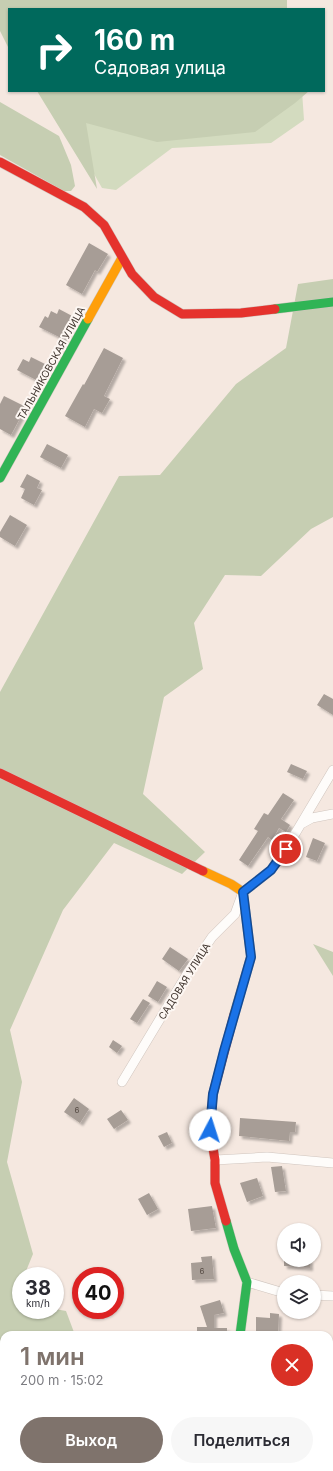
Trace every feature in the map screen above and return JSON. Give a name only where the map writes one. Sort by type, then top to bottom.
[{"type":"street","points":[[0,162],[84,207],[104,224],[132,274],[154,296],[182,314],[241,313],[333,302]]},
{"type":"street","name":"ТАЛЬНИКОВСКАЯ УЛИЦА","points":[[0,478],[122,258]]},
{"type":"street","points":[[243,892],[271,870],[286,849],[333,770]]},
{"type":"street","points":[[0,773],[231,884],[243,892],[251,957],[213,1094],[210,1130],[215,1160],[215,1182],[234,1249],[247,1282],[241,1331]]},
{"type":"street","points":[[301,823],[312,818],[333,814]]},
{"type":"street","name":"САДОВАЯ УЛИЦА","points":[[122,1082],[187,974],[212,936],[235,914],[243,892]]},
{"type":"street","points":[[215,1160],[267,1157],[333,1163]]},
{"type":"street","points":[[247,1282],[277,1291]]},
{"type":"street","points":[[321,1295],[333,1296]]},
{"type":"green space","points":[[0,0],[287,0],[287,8],[8,8],[8,47],[0,31]]},
{"type":"green space","points":[[38,92],[308,92],[255,132],[157,142],[86,123],[97,189]]},
{"type":"green space","points":[[48,92],[302,92],[304,120],[271,143],[172,148],[116,190],[102,188]]},
{"type":"green space","points":[[0,102],[59,136],[71,165],[75,186],[71,191],[64,191],[0,155]]},
{"type":"green space","points":[[333,279],[333,517],[311,529],[261,576],[225,575],[194,623],[203,669],[164,697],[143,794],[205,852],[182,874],[114,843],[63,910],[10,1030],[22,1082],[7,1162],[33,1254],[28,1267],[12,1267],[12,1319],[64,1319],[64,1311],[66,1311],[74,1331],[0,1331],[0,692],[119,476],[160,475],[236,384],[286,348],[298,284]]},
{"type":"green space","points":[[313,944],[333,952],[333,976]]},
{"type":"building","points":[[89,243],[108,254],[97,272],[95,270],[82,294],[66,285]]},
{"type":"building","points":[[59,309],[74,317],[63,339],[39,327],[45,316],[48,318],[51,311],[57,314]]},
{"type":"building","points":[[104,348],[123,358],[104,396],[110,399],[102,413],[94,409],[85,427],[65,416]]},
{"type":"building","points":[[31,357],[47,365],[38,381],[17,370],[23,359],[29,362]]},
{"type":"building","points":[[4,396],[26,407],[11,435],[0,429],[0,404]]},
{"type":"building","points":[[47,444],[68,455],[61,468],[40,457]]},
{"type":"building","points":[[27,474],[40,481],[37,488],[42,490],[34,505],[21,498],[25,489],[20,487]]},
{"type":"building","points":[[10,515],[27,525],[15,546],[0,537],[0,532]]},
{"type":"building","points":[[324,694],[333,699],[333,715],[317,705]]},
{"type":"building","points":[[291,764],[307,771],[303,779],[287,772]]},
{"type":"building","points":[[283,793],[294,800],[281,819],[290,825],[286,832],[279,828],[272,840],[268,837],[248,866],[239,860],[258,831],[254,829],[264,813],[268,815]]},
{"type":"building","points":[[313,838],[325,843],[317,861],[306,857]]},
{"type":"building","points":[[170,947],[188,959],[179,971],[162,959]]},
{"type":"building","points":[[157,981],[167,987],[158,1002],[148,996]]},
{"type":"building","points":[[143,999],[150,1003],[137,1023],[130,1019]]},
{"type":"building","points":[[113,1040],[122,1046],[117,1053],[109,1047]]},
{"type":"building","points":[[74,1098],[89,1109],[80,1123],[64,1112]]},
{"type":"building","points":[[121,1110],[128,1120],[114,1129],[107,1119]]},
{"type":"building","points":[[240,1118],[296,1122],[295,1132],[290,1132],[289,1141],[239,1136]]},
{"type":"building","points":[[167,1132],[172,1143],[164,1147],[158,1136]]},
{"type":"building","points":[[282,1166],[286,1191],[275,1192],[271,1167]]},
{"type":"building","points":[[257,1178],[263,1196],[247,1202],[240,1183]]},
{"type":"building","points":[[149,1193],[158,1209],[147,1215],[138,1199]]},
{"type":"building","points":[[212,1206],[216,1228],[191,1231],[188,1209]]},
{"type":"building","points":[[212,1256],[214,1279],[192,1280],[191,1263],[202,1262],[201,1257]]},
{"type":"building","points":[[220,1300],[224,1313],[214,1315],[214,1328],[227,1328],[227,1331],[197,1331],[197,1327],[207,1327],[200,1306]]},
{"type":"building","points":[[270,1313],[277,1314],[277,1319],[279,1319],[278,1331],[256,1331],[256,1317],[270,1318]]},
{"type":"traffic: fast","points":[[275,309],[333,302]]},
{"type":"traffic: fast","points":[[0,478],[88,319]]},
{"type":"traffic: fast","points":[[226,1221],[234,1249],[247,1282],[241,1331]]},
{"type":"traffic: slow","points":[[88,319],[122,258]]},
{"type":"traffic: slow","points":[[203,871],[231,884],[243,892],[251,957],[234,1015]]},
{"type":"traffic: jam","points":[[0,162],[84,207],[104,225],[132,274],[154,297],[182,314],[241,313],[275,309]]},
{"type":"traffic: jam","points":[[0,773],[203,871]]},
{"type":"traffic: jam","points":[[226,1221],[215,1183],[215,1160],[210,1130],[213,1094],[234,1015]]},
{"type":"route","points":[[210,1130],[213,1094],[251,957],[243,892],[271,870],[286,849]]}]
